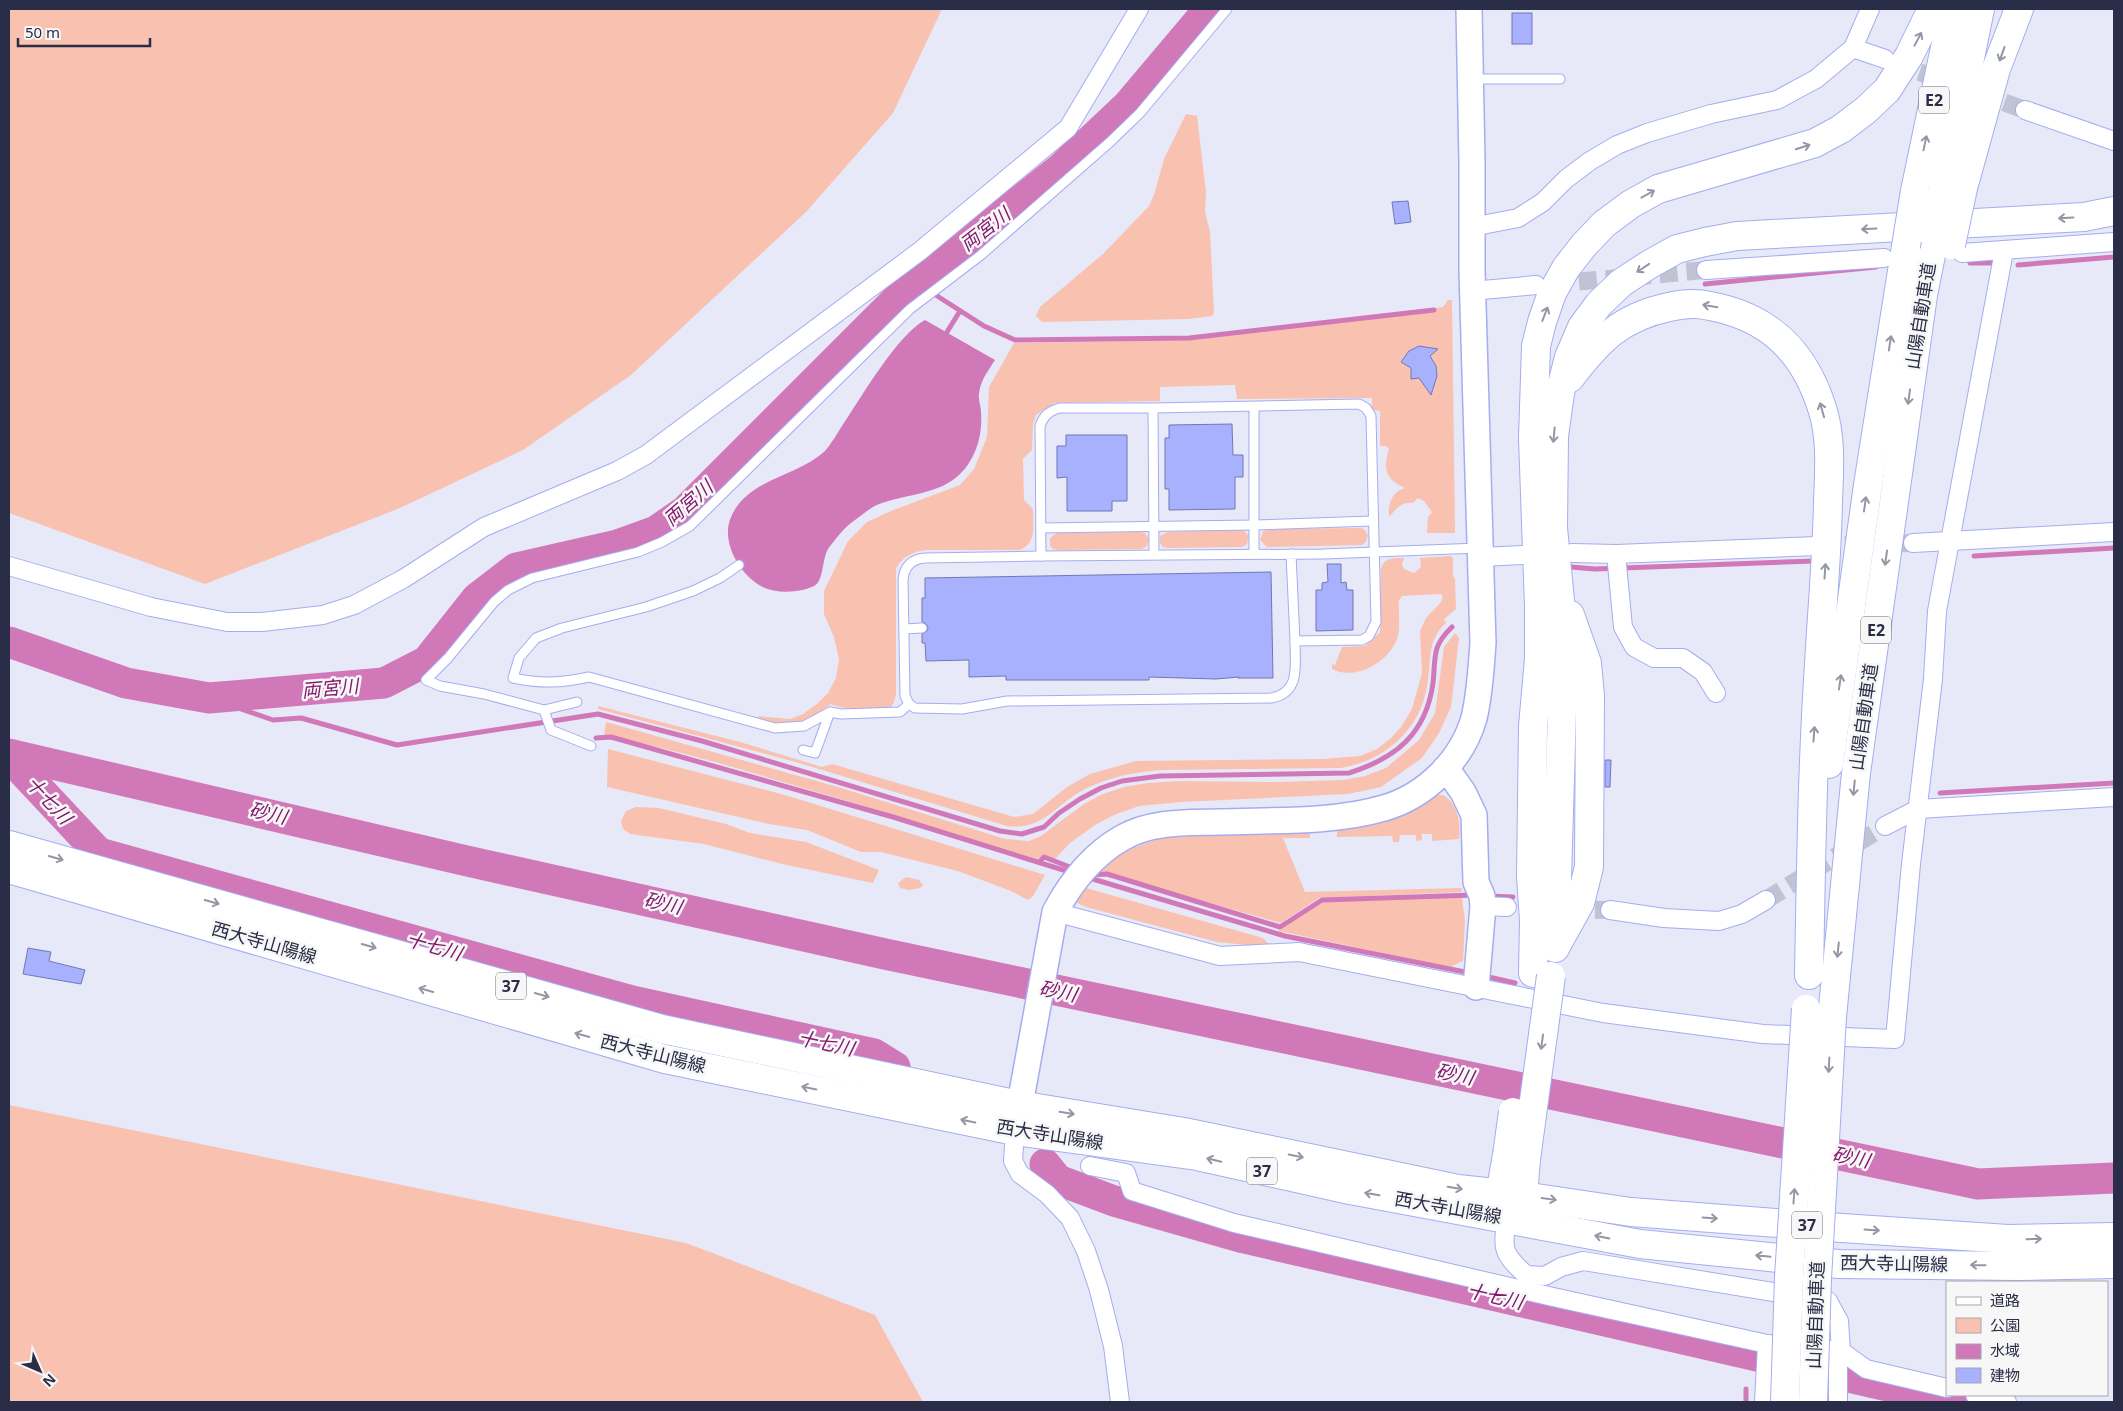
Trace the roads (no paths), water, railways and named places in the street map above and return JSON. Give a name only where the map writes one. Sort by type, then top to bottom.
[{"type":"main road","points":[[1510,1203],[1542,975],[1548,649],[1539,606],[1533,438],[1536,346],[1552,293],[1566,268],[1584,245],[1604,224],[1630,204],[1658,189],[1700,175],[1780,155],[1814,144],[1840,129],[1866,110],[1887,90],[1909,56],[1932,9]]},
{"type":"main road","name":"山陽自動車道","points":[[1830,1401],[1817,1279],[1819,1013],[1809,975],[1828,769],[1868,485],[1895,252],[1916,191],[1953,9]]},
{"type":"main road","name":"山陽自動車道","points":[[1785,1402],[1789,1276],[1819,1013],[1856,773],[1923,295],[1949,248],[1953,189],[1980,9]]},
{"type":"main road","points":[[1953,189],[2019,9]]},
{"type":"main road","points":[[1536,379],[1557,334],[1573,308],[1590,287],[1615,265],[1638,249],[1667,236],[1695,227],[1726,220],[1765,216],[2069,200],[2114,195]]},
{"type":"main road","points":[[1555,948],[1564,642],[1553,528],[1554,436],[1560,393],[1569,357],[1582,327],[1599,304],[1621,283],[1677,249],[1737,236],[2084,217],[2114,211]]},
{"type":"main road","points":[[1560,393],[1587,356],[1627,321],[1654,310],[1679,305],[1704,305],[1729,309],[1752,318],[1776,334],[1797,355],[1811,381],[1823,410],[1830,456],[1828,529],[1813,756],[1809,975]]},
{"type":"main road","points":[[1542,975],[1555,948],[1571,887],[1574,837],[1575,628],[1560,585]]},
{"type":"main road","name":"西大寺山陽線","points":[[9,845],[662,1029],[1017,1118],[1350,1190],[2008,1239],[2114,1238]]},
{"type":"main road","name":"西大寺山陽線","points":[[9,869],[665,1059],[1017,1118]]},
{"type":"main road","name":"西大寺山陽線","points":[[1510,1203],[1640,1244],[1839,1264],[2018,1266],[2114,1264]]},
{"type":"street","points":[[9,566],[151,607],[227,622],[262,622],[323,615],[354,605],[403,579],[484,526],[617,471],[646,455],[920,252],[1068,128],[1139,9]]},
{"type":"street","points":[[1120,1402],[1113,1346],[1099,1290],[1086,1251],[1070,1218],[1047,1194],[1020,1174],[1013,1161],[1017,1118],[1053,920],[1066,891],[1098,854],[1123,837],[1151,826],[1177,823],[1359,814],[1385,808],[1406,799],[1426,786],[1446,768],[1461,748],[1468,734],[1478,700],[1483,643],[1472,291],[1469,9]]},
{"type":"street","points":[[1472,227],[1496,224],[1518,218],[1543,202],[1566,179],[1590,161],[1617,145],[1647,133],[1711,114],[1777,100],[1816,79],[1853,48],[1870,9]]},
{"type":"street","points":[[1853,48],[1885,59]]},
{"type":"street","points":[[2025,110],[2114,140]]},
{"type":"street","points":[[1949,248],[2004,251],[2114,242]]},
{"type":"street","points":[[1053,920],[1220,956],[1299,952],[1603,1014],[1763,1034],[1895,1039],[1933,679],[1937,611],[2004,251]]},
{"type":"street","points":[[1706,270],[1895,252]]},
{"type":"street","points":[[1472,291],[1536,285]]},
{"type":"street","points":[[1912,543],[2114,532]]},
{"type":"street","points":[[1572,553],[1616,554],[1817,546]]},
{"type":"street","points":[[1481,553],[1523,555]]},
{"type":"street","points":[[1616,554],[1623,627],[1634,647],[1654,658],[1684,658],[1703,672],[1716,693]]},
{"type":"street","points":[[1446,768],[1463,792],[1474,815],[1476,882],[1482,896],[1476,987]]},
{"type":"street","points":[[1885,826],[1918,809],[2114,797]]},
{"type":"street","points":[[1610,910],[1664,918],[1719,922],[1742,914],[1766,900]]},
{"type":"street","points":[[1482,906],[1507,907]]},
{"type":"street","points":[[1090,1166],[1126,1172],[1132,1192],[1234,1223],[1553,1297],[1767,1344],[1840,1357],[1866,1370],[1946,1388]]},
{"type":"street","points":[[1510,1203],[1503,1244],[1512,1262],[1526,1275],[1546,1276],[1561,1267],[1583,1261],[1828,1301],[1839,1321],[1840,1357],[1830,1401]]},
{"type":"street","points":[[1764,1402],[1767,1344]]},
{"type":"street","points":[[1980,1396],[2007,1402]]},
{"type":"lane","points":[[577,702],[544,710],[484,694],[440,686],[426,680],[448,658],[494,602],[508,590],[532,578],[638,552],[662,542],[690,526],[910,309],[981,255],[1110,142],[1140,113],[1227,9]]},
{"type":"lane","points":[[1470,79],[1560,79]]},
{"type":"lane","points":[[1041,556],[1040,426],[1043,417],[1060,408],[1254,407],[1359,404],[1366,408],[1371,416],[1372,520],[1376,622],[1369,636],[1362,640],[1295,641]]},
{"type":"lane","points":[[1254,407],[1254,553]]},
{"type":"lane","points":[[1153,408],[1154,554]]},
{"type":"lane","points":[[1041,528],[1254,525],[1372,520]]},
{"type":"lane","points":[[1291,554],[1295,641],[1294,678],[1290,689],[1282,696],[1006,701],[962,709],[914,708],[904,696],[904,572],[916,559],[1154,554],[1291,554],[1374,550],[1481,553]]},
{"type":"lane","points":[[739,565],[720,578],[693,591],[646,607],[562,628],[536,638],[519,658],[513,678],[537,683],[564,682],[589,677],[775,728],[804,726],[830,712],[841,714],[900,712],[909,704]]},
{"type":"lane","points":[[904,629],[922,628]]},
{"type":"lane","points":[[544,710],[551,730],[591,746]]},
{"type":"lane","points":[[803,750],[815,753],[830,712]]},
{"type":"water","points":[[925,320],[995,360],[985,376],[980,389],[981,429],[977,446],[970,462],[959,475],[942,486],[923,493],[878,504],[851,523],[828,549],[820,580],[814,586],[807,589],[784,592],[762,587],[743,570],[733,553],[728,535],[731,517],[739,504],[749,494],[774,479],[814,460],[825,451],[891,353],[914,328]]},
{"type":"waterway","name":"両宮川","points":[[9,642],[126,683],[209,698],[384,683],[427,661],[477,598],[516,568],[617,545],[656,531],[685,511],[899,297],[1060,169],[1128,105],[1209,9]]},
{"type":"waterway","points":[[2018,265],[2114,257]]},
{"type":"waterway","points":[[1970,263],[1997,263]]},
{"type":"waterway","points":[[1705,284],[1876,267]]},
{"type":"waterway","points":[[917,283],[984,326],[1015,340],[1189,338],[1434,310]]},
{"type":"waterway","points":[[947,332],[960,311]]},
{"type":"waterway","points":[[1974,556],[2114,548]]},
{"type":"waterway","points":[[1571,567],[1595,569],[1814,561]]},
{"type":"waterway","points":[[209,698],[273,720],[301,718],[397,745],[598,714],[702,741],[1000,831],[1022,834],[1044,827],[1059,813],[1080,799],[1101,788],[1122,781],[1160,776],[1349,773],[1381,760],[1406,741],[1416,730],[1424,716],[1433,683],[1436,653],[1445,634],[1452,627]]},
{"type":"waterway","points":[[596,738],[611,737],[893,817],[1073,873]]},
{"type":"waterway","name":"砂川","points":[[9,754],[467,861],[885,954],[1978,1184],[2114,1178]]},
{"type":"waterway","name":"十七川","points":[[9,757],[99,853],[632,1001],[874,1054],[895,1067]]},
{"type":"waterway","points":[[1940,793],[2114,783]]},
{"type":"waterway","points":[[1039,862],[1044,857],[1075,869]]},
{"type":"waterway","points":[[1090,875],[1107,874],[1280,927],[1322,900],[1473,895]]},
{"type":"waterway","points":[[1086,877],[1285,936],[1470,973]]},
{"type":"waterway","points":[[1488,896],[1513,897]]},
{"type":"waterway","points":[[1484,976],[1515,983]]},
{"type":"waterway","name":"十七川","points":[[1045,1164],[1058,1180],[1114,1201],[1244,1238],[1957,1402]]},
{"type":"waterway","points":[[1746,1389],[1746,1402]]},
{"type":"tunnel","points":[[1894,63],[1947,82]]},
{"type":"tunnel","points":[[1979,93],[2025,110]]},
{"type":"tunnel","points":[[1552,284],[1706,270]]},
{"type":"tunnel","points":[[1818,546],[1913,543]]},
{"type":"tunnel","points":[[1766,900],[1885,826]]},
{"type":"tunnel","points":[[1568,909],[1610,910]]}]
